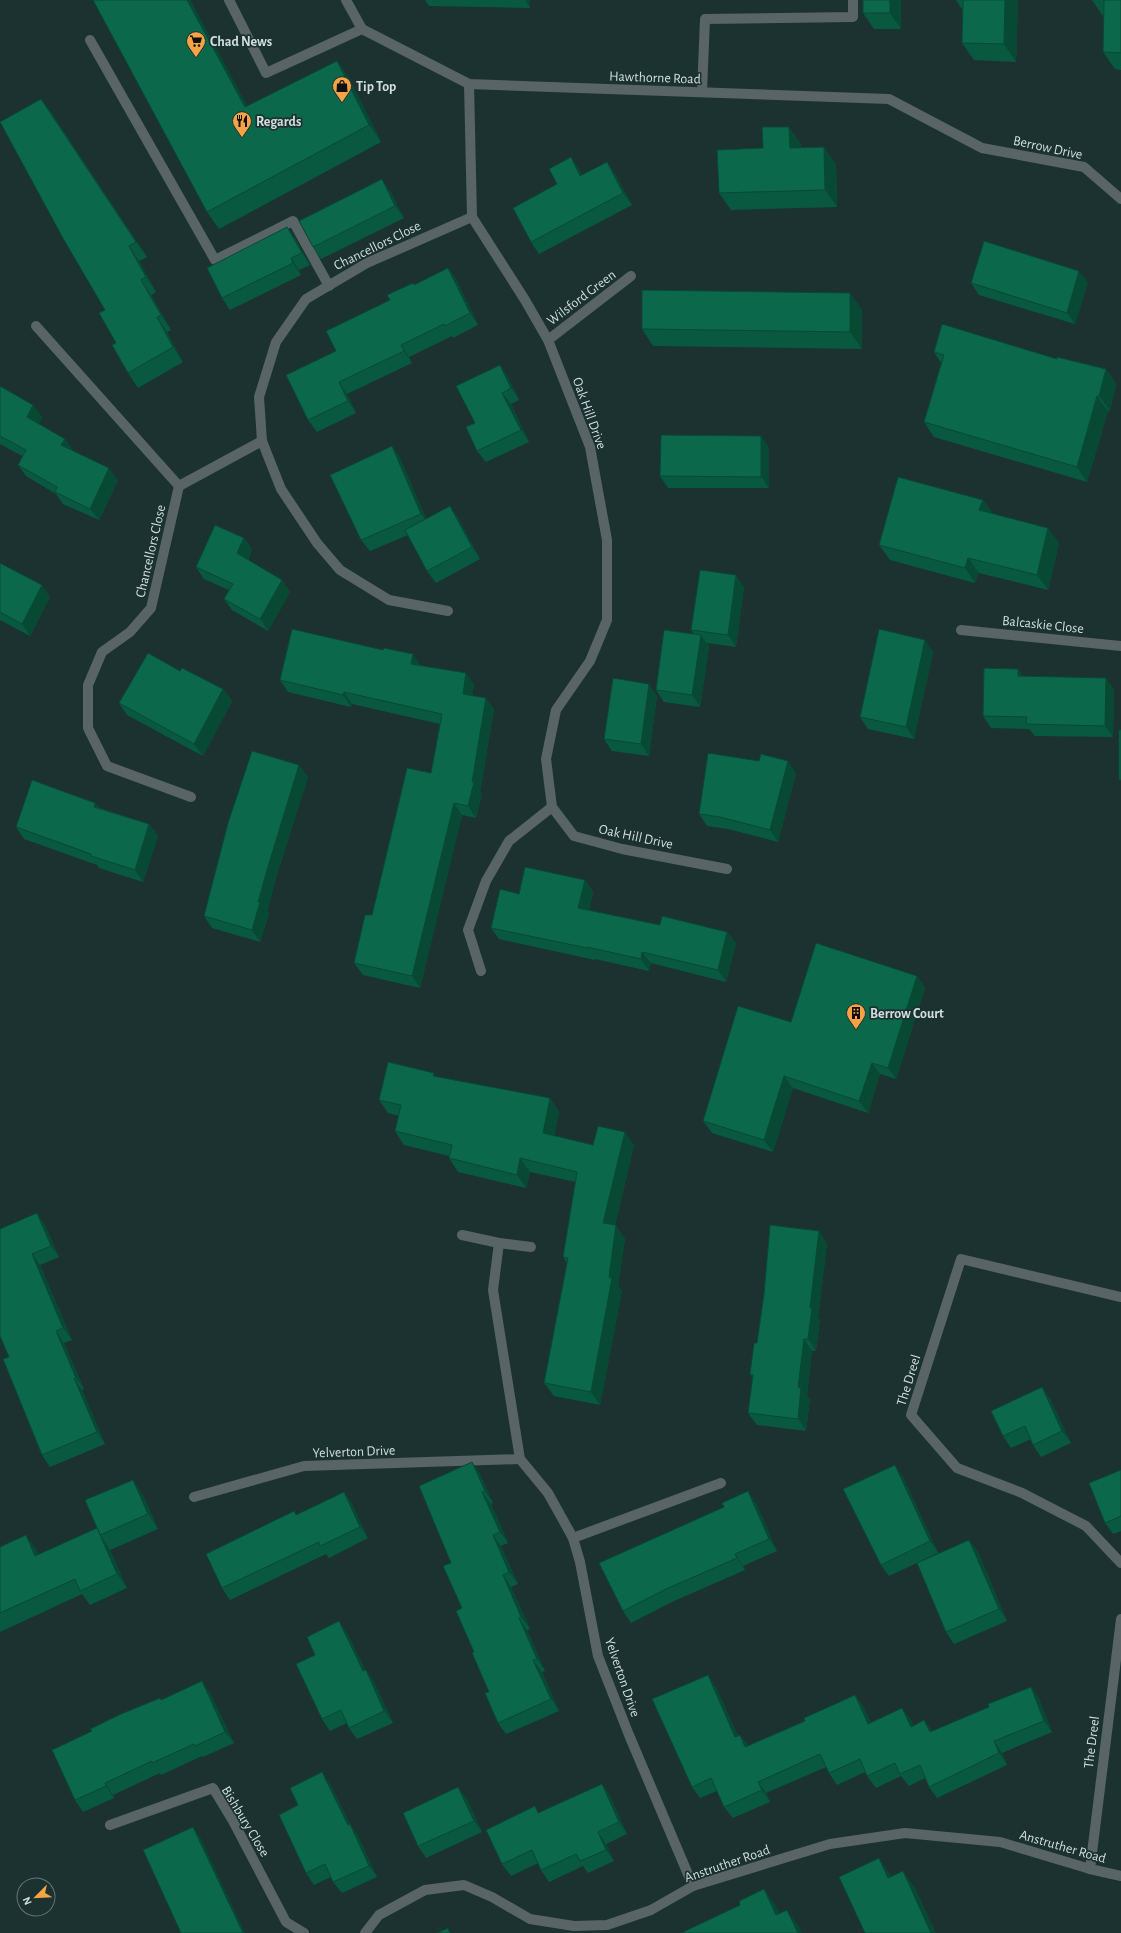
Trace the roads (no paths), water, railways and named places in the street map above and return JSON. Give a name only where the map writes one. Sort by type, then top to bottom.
[{"type":"street","points":[[229,0],[266,73],[362,29],[346,0]]},
{"type":"street","points":[[702,92],[706,19],[853,17],[853,0]]},
{"type":"street","name":"Hawthorne Road","points":[[362,29],[469,84],[889,99],[982,148]]},
{"type":"street","points":[[90,40],[215,260],[293,221],[329,286]]},
{"type":"street","points":[[469,84],[472,217]]},
{"type":"street","name":"Berrow Drive","points":[[982,148],[1084,167],[1121,199]]},
{"type":"street","name":"Chancellors Close","points":[[448,611],[389,600],[340,570],[317,543],[281,489],[262,441],[259,397],[276,342],[306,299],[367,263],[472,217]]},
{"type":"street","name":"Oak Hill Drive","points":[[472,217],[525,300],[548,340],[590,447],[607,540],[607,620],[590,661],[556,710],[546,759],[552,807],[574,836],[622,849],[727,869]]},
{"type":"street","name":"Wilsford Green","points":[[548,340],[631,276]]},
{"type":"street","points":[[36,326],[179,486],[262,441]]},
{"type":"street","name":"Chancellors Close","points":[[179,486],[151,608],[130,632],[102,652],[88,685],[88,728],[107,766],[192,797]]},
{"type":"street","name":"Balcaskie Close","points":[[962,630],[1121,646]]},
{"type":"street","points":[[481,971],[468,930],[486,881],[509,841],[552,807]]},
{"type":"street","points":[[462,1235],[499,1243],[531,1247]]},
{"type":"street","name":"Yelverton Drive","points":[[499,1243],[493,1290],[520,1458],[548,1493],[574,1538],[598,1656],[629,1735],[694,1886]]},
{"type":"street","name":"The Dreel","points":[[1120,1297],[961,1259],[911,1415],[957,1468],[1022,1493],[1086,1526],[1121,1563]]},
{"type":"street","name":"Yelverton Drive","points":[[194,1497],[304,1466],[520,1458]]},
{"type":"street","points":[[574,1538],[720,1483]]},
{"type":"street","name":"The Dreel","points":[[1090,1869],[1121,1619]]},
{"type":"street","name":"Bishbury Close","points":[[110,1825],[213,1788],[233,1821],[286,1922],[304,1933]]},
{"type":"street","name":"Anstruther Road","points":[[365,1933],[379,1915],[425,1890],[464,1885],[492,1898],[530,1919],[574,1926],[607,1925],[651,1910],[694,1886],[830,1844],[905,1833],[1000,1842],[1090,1869],[1121,1876]]},
{"type":"place","name":"Chad News","points":[[196,58]]},
{"type":"place","name":"Tip Top","points":[[342,103]]},
{"type":"place","name":"Regards","points":[[242,138]]},
{"type":"place","name":"Berrow Court","points":[[856,1030]]}]
